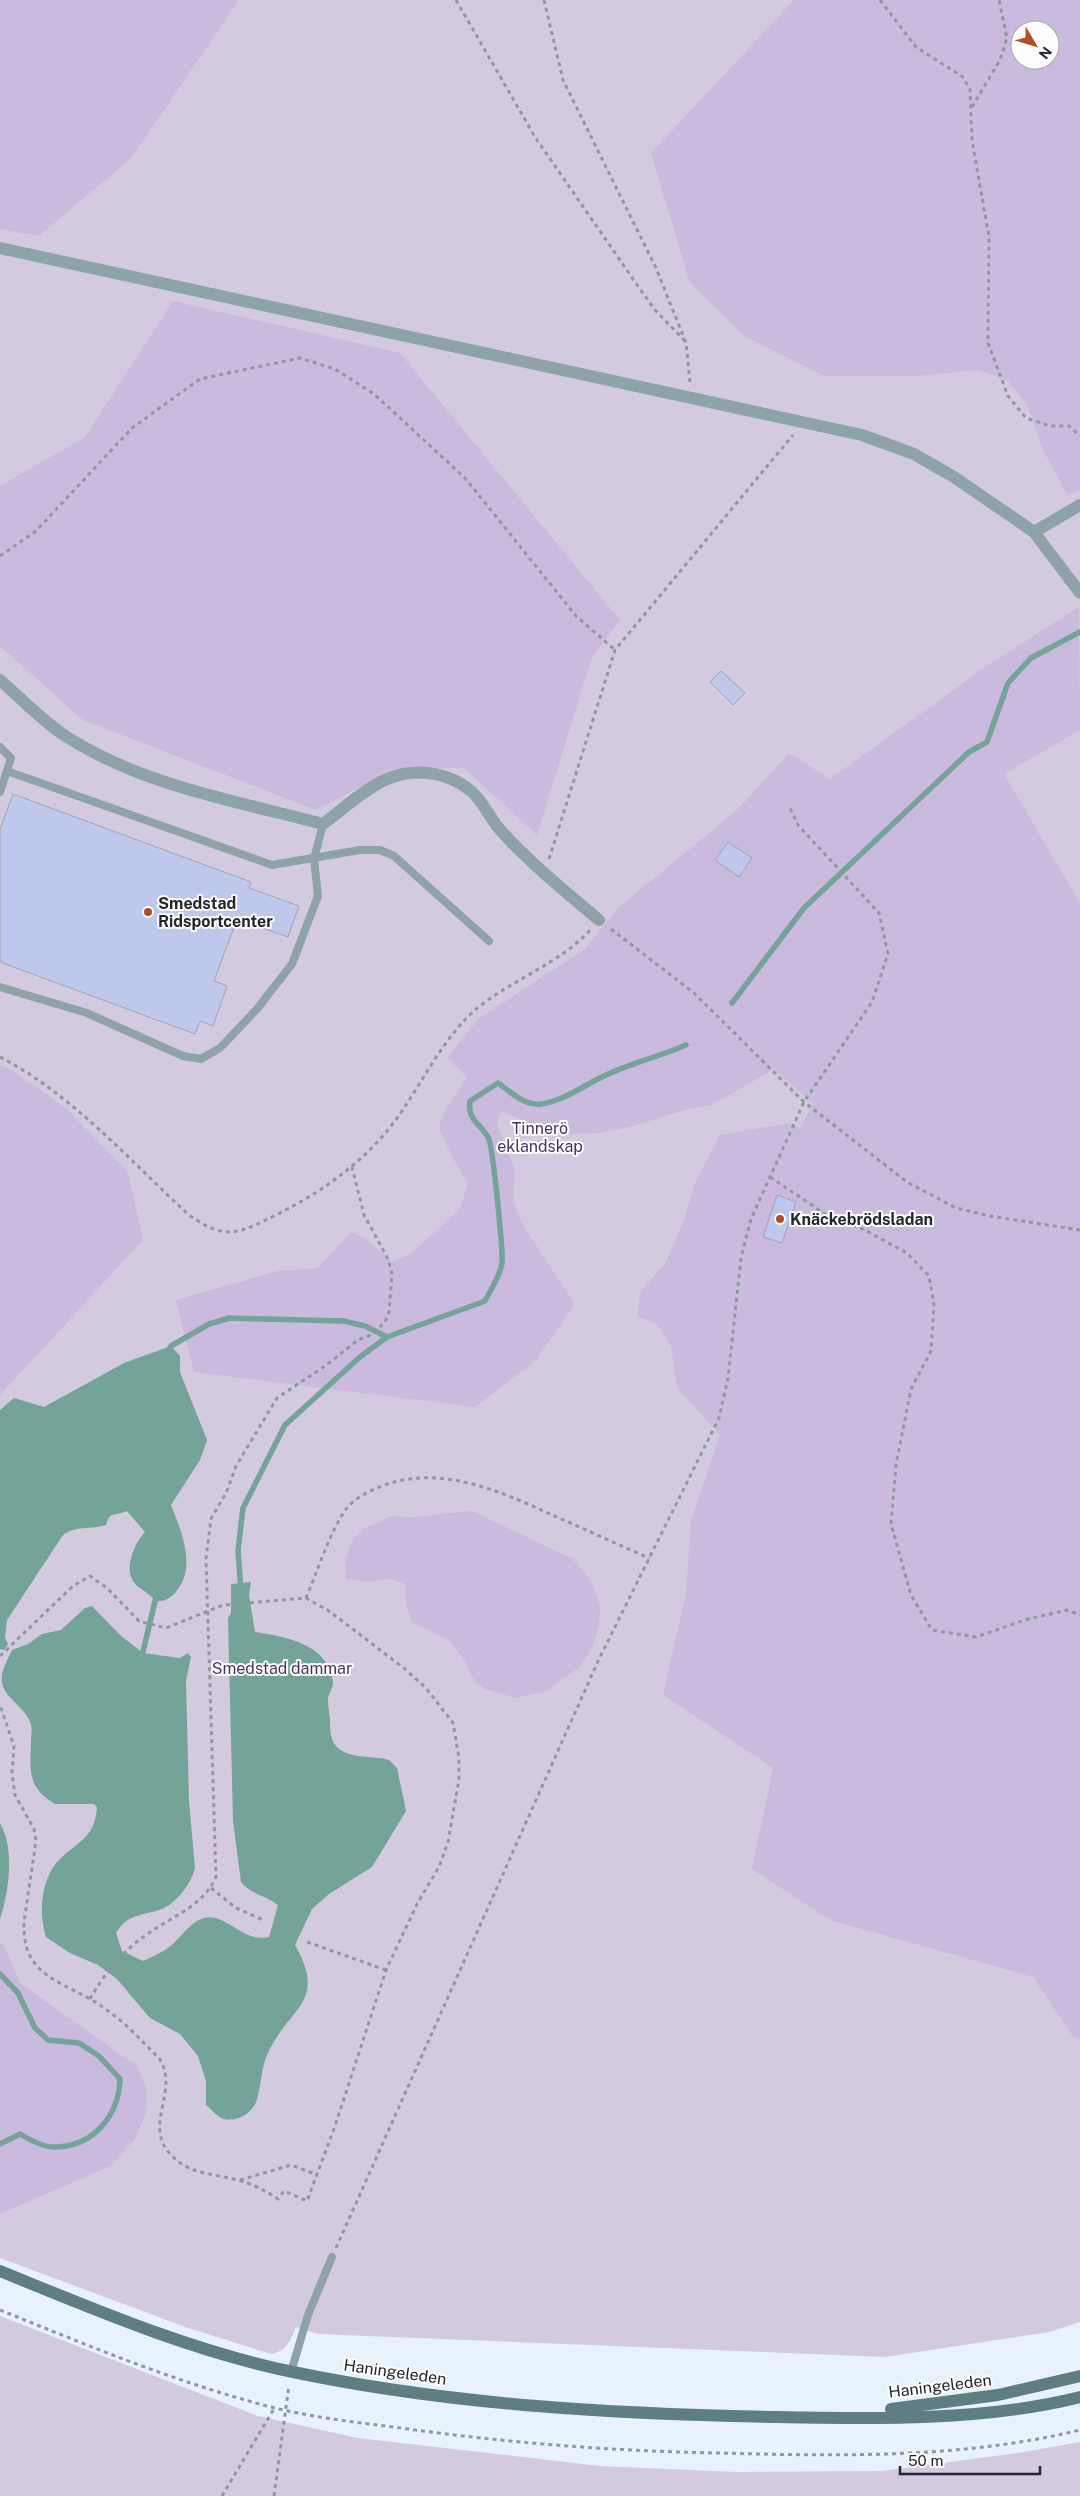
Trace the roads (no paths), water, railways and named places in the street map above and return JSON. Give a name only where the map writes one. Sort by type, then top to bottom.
[{"type":"main road","name":"Haningeleden","points":[[0,2271],[140,2327],[211,2351],[291,2372],[376,2387],[540,2406],[668,2415],[802,2417],[936,2416],[1000,2410],[1080,2397]]},
{"type":"main road","name":"Haningeleden","points":[[802,2417],[998,2396],[1080,2376]]},
{"type":"street","points":[[0,248],[862,435],[914,454],[954,476],[1034,532],[1080,594]]},
{"type":"street","points":[[1034,532],[1080,505]]},
{"type":"street","points":[[0,680],[65,736],[111,762],[163,782],[323,824],[384,780],[410,773],[435,773],[456,780],[472,792],[498,828],[545,874],[599,920]]},
{"type":"lane","points":[[0,747],[11,758],[0,792]]},
{"type":"lane","points":[[7,771],[272,865],[360,850],[380,850],[394,856],[489,941]]},
{"type":"lane","points":[[0,987],[87,1013],[183,1056],[201,1059],[220,1048],[226,1042],[257,1009],[292,964],[318,896],[314,859],[323,824]]},
{"type":"lane","points":[[291,2372],[308,2315],[332,2257]]},
{"type":"waterway","points":[[732,1003],[804,908],[969,752],[987,742],[1008,683],[1031,658],[1080,632]]},
{"type":"waterway","points":[[241,1590],[238,1551],[243,1508],[285,1425],[360,1357],[387,1337],[485,1301],[497,1278],[501,1268],[502,1254],[490,1144],[485,1132],[470,1113],[470,1101],[498,1083],[518,1098],[529,1103],[541,1104],[558,1100],[614,1071],[686,1045]]},
{"type":"waterway","points":[[168,1352],[171,1346],[209,1324],[229,1318],[344,1321],[365,1326],[387,1337]]},
{"type":"waterway","points":[[141,1660],[157,1593]]},
{"type":"waterway","points":[[0,1974],[18,1993],[35,2028],[48,2040],[79,2043],[99,2056],[120,2079],[119,2092],[109,2116],[93,2135],[82,2141],[70,2145],[51,2147],[37,2143],[20,2134],[0,2144]]},
{"type":"place","name":"Smedstad Ridsportcenter","points":[[148,912]]},
{"type":"place","name":"Knäckebrödsladan","points":[[780,1219]]},
{"type":"park label","name":"Tinnerö eklandskap","points":[[540,1137]]},
{"type":"park label","name":"Smedstad dammar","points":[[282,1668]]}]
